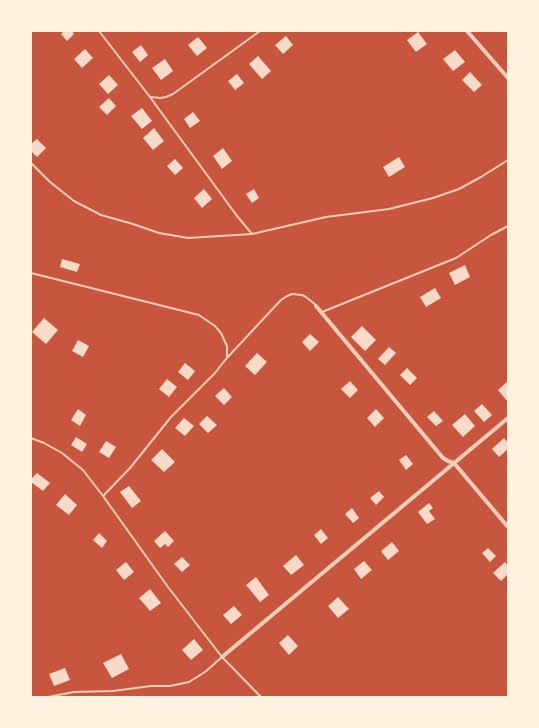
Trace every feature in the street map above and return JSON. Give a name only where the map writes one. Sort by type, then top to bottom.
[{"type":"street","points":[[467,31],[508,78]]},
{"type":"street","points":[[316,306],[443,458],[454,463],[508,527]]},
{"type":"street","points":[[222,657],[508,418]]},
{"type":"lane","points":[[99,31],[252,234]]},
{"type":"lane","points":[[150,97],[160,98],[173,94],[260,31]]},
{"type":"lane","points":[[31,163],[50,182],[74,201],[101,216],[159,233],[188,238],[252,234],[326,217],[389,209],[459,189],[508,160]]},
{"type":"lane","points":[[322,312],[456,258],[508,226]]},
{"type":"lane","points":[[31,273],[199,315],[215,326],[220,333],[227,346],[226,359]]},
{"type":"lane","points":[[103,496],[130,468],[171,417],[287,296],[292,294],[302,295],[316,306]]},
{"type":"lane","points":[[31,438],[62,453],[83,470],[168,588],[222,657],[261,697]]},
{"type":"lane","points":[[48,697],[74,692],[113,691],[151,686],[170,686],[189,682],[205,672],[222,657]]},
{"type":"building","points":[[64,31],[72,31],[74,34],[67,41],[61,34]]},
{"type":"building","points":[[418,32],[427,44],[416,52],[407,40]]},
{"type":"building","points":[[286,36],[293,45],[283,54],[275,45]]},
{"type":"building","points":[[198,37],[207,48],[197,56],[188,45]]},
{"type":"building","points":[[141,45],[148,55],[140,62],[132,52]]},
{"type":"building","points":[[85,49],[93,58],[82,68],[74,59]]},
{"type":"building","points":[[455,50],[465,62],[453,71],[443,59]]},
{"type":"building","points":[[258,56],[271,71],[262,79],[249,64]]},
{"type":"building","points":[[165,59],[173,71],[161,80],[152,68]]},
{"type":"building","points":[[470,72],[482,85],[474,92],[462,80]]},
{"type":"building","points":[[237,74],[244,83],[235,90],[228,81]]},
{"type":"building","points":[[109,75],[118,85],[108,94],[99,84]]},
{"type":"building","points":[[109,98],[116,106],[107,115],[99,107]]},
{"type":"building","points":[[142,108],[152,121],[142,129],[131,116]]},
{"type":"building","points":[[193,112],[200,121],[190,128],[184,119]]},
{"type":"building","points":[[154,128],[164,141],[153,150],[143,138]]},
{"type":"building","points":[[37,139],[46,148],[37,157],[31,151],[31,144]]},
{"type":"building","points":[[223,148],[232,161],[222,169],[213,156]]},
{"type":"building","points":[[399,157],[405,167],[389,177],[383,167]]},
{"type":"building","points":[[175,159],[183,168],[175,175],[167,166]]},
{"type":"building","points":[[204,189],[212,199],[202,208],[194,198]]},
{"type":"building","points":[[254,189],[259,198],[252,203],[246,194]]},
{"type":"building","points":[[62,259],[80,264],[77,272],[60,267]]},
{"type":"building","points":[[465,265],[470,277],[455,285],[449,273]]},
{"type":"building","points":[[435,288],[441,298],[426,307],[420,297]]},
{"type":"building","points":[[44,318],[58,330],[46,344],[32,332]]},
{"type":"building","points":[[362,326],[376,340],[365,351],[351,337]]},
{"type":"building","points":[[310,334],[319,342],[310,351],[302,342]]},
{"type":"building","points":[[78,340],[89,346],[83,357],[72,351]]},
{"type":"building","points":[[389,347],[396,353],[385,365],[378,359]]},
{"type":"building","points":[[257,353],[267,362],[255,375],[245,366]]},
{"type":"building","points":[[185,363],[195,371],[188,380],[178,372]]},
{"type":"building","points":[[407,368],[417,378],[410,385],[400,375]]},
{"type":"building","points":[[167,379],[177,387],[169,397],[159,389]]},
{"type":"building","points":[[350,381],[358,390],[350,398],[341,389]]},
{"type":"building","points":[[508,381],[508,402],[498,390]]},
{"type":"building","points":[[224,388],[232,397],[224,405],[215,396]]},
{"type":"building","points":[[482,404],[492,415],[484,422],[474,411]]},
{"type":"building","points":[[78,409],[86,415],[80,426],[71,420]]},
{"type":"building","points":[[376,409],[384,418],[375,427],[367,418]]},
{"type":"building","points":[[434,411],[443,421],[436,426],[427,417]]},
{"type":"building","points":[[465,414],[475,426],[463,437],[452,425]]},
{"type":"building","points":[[207,416],[217,425],[208,433],[199,424]]},
{"type":"building","points":[[184,418],[194,426],[185,436],[175,428]]},
{"type":"building","points":[[76,437],[87,444],[82,452],[71,445]]},
{"type":"building","points":[[504,438],[508,443],[508,449],[499,457],[492,449]]},
{"type":"building","points":[[106,441],[116,447],[109,458],[99,452]]},
{"type":"building","points":[[162,449],[175,462],[164,472],[151,460]]},
{"type":"building","points":[[406,455],[413,464],[406,470],[399,460]]},
{"type":"building","points":[[37,473],[50,483],[43,491],[31,482],[31,479]]},
{"type":"building","points":[[129,486],[141,501],[132,508],[120,492]]},
{"type":"building","points":[[379,491],[384,497],[376,505],[370,498]]},
{"type":"building","points":[[65,494],[77,505],[69,515],[56,505]]},
{"type":"building","points":[[429,503],[433,508],[429,511],[435,519],[427,524],[418,512]]},
{"type":"building","points":[[352,508],[359,518],[353,523],[345,514]]},
{"type":"building","points":[[321,529],[328,538],[321,544],[314,535]]},
{"type":"building","points":[[165,531],[174,541],[168,547],[165,544],[160,548],[154,541]]},
{"type":"building","points":[[99,533],[107,541],[102,548],[93,540]]},
{"type":"building","points":[[392,542],[399,551],[388,560],[381,551]]},
{"type":"building","points":[[488,548],[496,556],[490,562],[482,553]]},
{"type":"building","points":[[296,555],[304,565],[291,575],[283,566]]},
{"type":"building","points":[[182,557],[190,565],[182,572],[174,564]]},
{"type":"building","points":[[364,561],[372,570],[361,579],[354,569]]},
{"type":"building","points":[[126,562],[134,572],[124,580],[116,570]]},
{"type":"building","points":[[505,562],[508,566],[508,574],[501,581],[493,573]]},
{"type":"building","points":[[256,577],[269,595],[260,602],[246,585]]},
{"type":"building","points":[[150,589],[161,603],[150,611],[139,598]]},
{"type":"building","points":[[338,597],[349,609],[338,618],[328,606]]},
{"type":"building","points":[[234,606],[242,615],[231,624],[223,615]]},
{"type":"building","points":[[288,635],[298,646],[289,655],[279,643]]},
{"type":"building","points":[[194,639],[203,650],[191,660],[182,650]]},
{"type":"building","points":[[121,654],[129,669],[112,678],[103,663]]},
{"type":"building","points":[[65,668],[70,680],[54,686],[49,674]]}]
